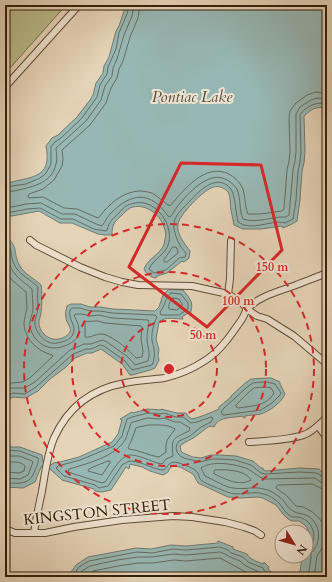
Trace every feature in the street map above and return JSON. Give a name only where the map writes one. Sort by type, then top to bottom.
[{"type":"street","points":[[5,87],[79,5]]},
{"type":"street","points":[[327,152],[327,180]]},
{"type":"street","points":[[30,240],[36,246],[80,268],[105,277],[138,285],[192,286],[228,294],[242,303],[247,310],[256,316],[267,319],[294,336],[327,364]]},
{"type":"street","points":[[228,294],[230,279],[230,241]]},
{"type":"street","points":[[34,533],[45,470],[54,439],[62,423],[73,409],[83,400],[96,391],[112,385],[164,378],[196,366],[218,350],[229,338],[247,310],[260,299],[327,273]]},
{"type":"street","points":[[249,442],[307,434],[327,417]]},
{"type":"street","points":[[318,426],[327,438]]},
{"type":"street","name":"KINGSTON STREET","points":[[5,529],[15,533],[52,532],[122,520],[173,516],[225,522],[244,527],[261,535]]},
{"type":"highlighted area","points":[[181,163],[261,165],[282,250],[207,327],[129,267]]},
{"type":"green space","points":[[5,5],[66,5],[11,67],[5,64]]},
{"type":"water","name":"Pontiac Lake","points":[[126,5],[327,5],[327,109],[321,107],[315,108],[304,116],[305,151],[297,221],[283,228],[282,226],[261,229],[243,229],[234,225],[228,192],[220,187],[211,188],[192,204],[179,220],[178,231],[183,242],[190,251],[189,258],[184,262],[182,261],[167,273],[157,276],[156,278],[146,273],[144,269],[149,261],[162,248],[166,236],[162,222],[151,210],[141,207],[130,208],[115,222],[112,235],[98,234],[72,223],[60,223],[39,211],[12,216],[5,215],[5,184],[30,178],[42,171],[46,166],[46,146],[52,138],[58,135],[77,117],[93,95],[96,83],[103,73],[104,66],[109,57],[116,31]]},
{"type":"water","points":[[5,235],[13,244],[16,258],[22,269],[41,285],[42,307],[39,325],[42,331],[49,338],[59,339],[65,337],[70,332],[70,328],[66,320],[66,314],[67,306],[71,304],[113,309],[155,311],[159,307],[163,295],[169,289],[183,290],[192,304],[190,315],[188,313],[182,317],[183,319],[168,318],[159,322],[156,339],[159,350],[159,360],[155,368],[130,375],[122,364],[101,349],[75,358],[37,392],[26,398],[13,397],[5,404]]},
{"type":"water","points":[[271,378],[280,382],[285,394],[275,406],[261,414],[245,416],[245,418],[243,416],[222,419],[216,423],[214,427],[208,427],[180,446],[181,451],[193,457],[201,458],[211,455],[236,456],[253,461],[266,471],[300,468],[319,469],[327,477],[327,577],[298,577],[301,564],[314,564],[314,524],[303,524],[299,521],[292,521],[288,519],[276,505],[263,498],[228,497],[198,483],[193,474],[180,467],[173,466],[163,475],[130,464],[129,469],[126,467],[111,490],[102,492],[62,480],[49,468],[43,466],[41,467],[35,482],[23,488],[5,487],[5,446],[20,447],[42,455],[43,462],[51,465],[53,463],[79,457],[112,442],[118,434],[122,420],[120,419],[132,412],[147,409],[161,409],[177,413],[186,413],[192,419],[219,409],[219,407],[251,379]]},
{"type":"water","points":[[218,541],[247,554],[254,560],[264,564],[264,562],[269,567],[268,569],[277,577],[66,577],[76,565],[88,557],[136,548],[151,549],[171,545],[186,546],[218,543]]}]
